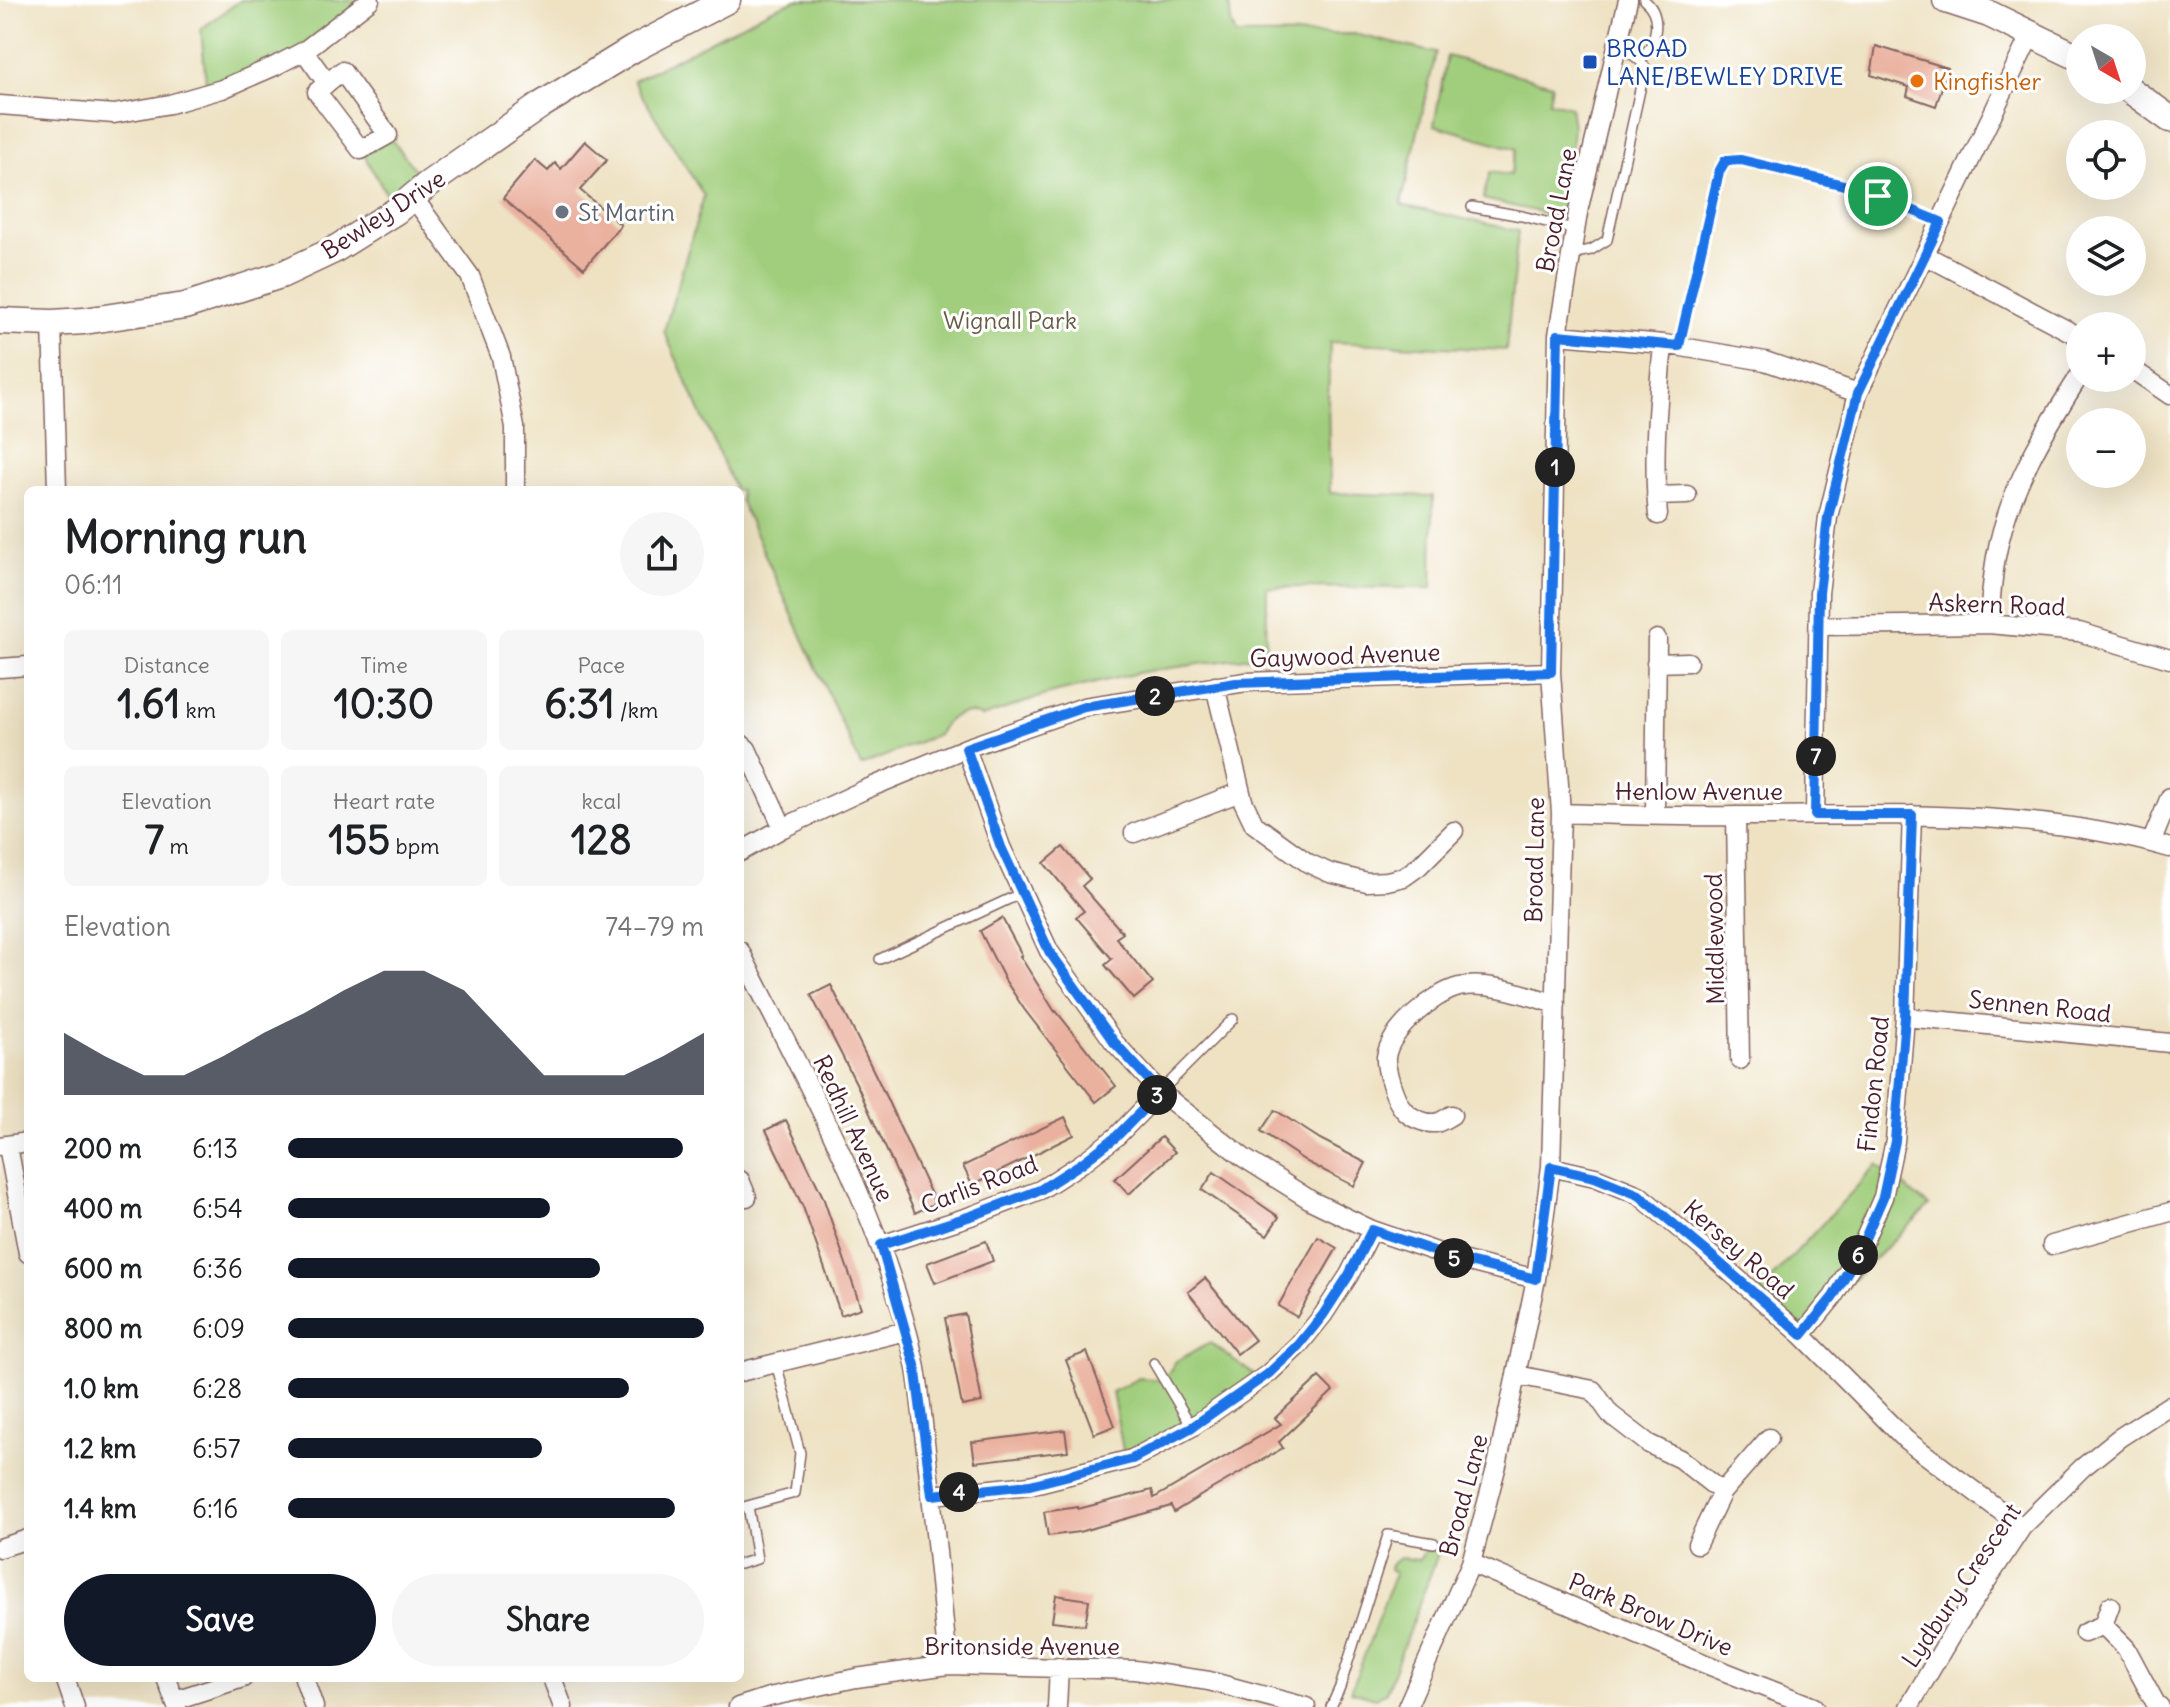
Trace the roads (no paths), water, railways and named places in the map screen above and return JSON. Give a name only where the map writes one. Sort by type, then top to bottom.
[{"type":"street","points":[[0,105],[114,114],[156,107],[222,89],[304,51],[370,0]]},
{"type":"street","name":"Bewley Drive","points":[[0,321],[84,321],[185,306],[281,275],[332,251],[396,211],[541,105],[633,49],[727,0]]},
{"type":"street","name":"Broad Lane","points":[[1407,1707],[1471,1563],[1496,1471],[1536,1279],[1551,1167],[1561,813],[1551,672],[1558,335],[1574,229],[1628,0]]},
{"type":"street","points":[[1946,0],[1989,14],[2066,51]]},
{"type":"street","points":[[1815,815],[1819,593],[1828,517],[1858,393],[2031,34]]},
{"type":"street","points":[[304,51],[327,83]]},
{"type":"street","points":[[2146,102],[2170,119]]},
{"type":"street","points":[[413,197],[470,276],[501,357],[515,427],[515,486]]},
{"type":"street","points":[[1925,255],[2066,330]]},
{"type":"street","points":[[52,323],[57,486]]},
{"type":"street","points":[[1558,335],[1672,345],[1765,361],[1858,393]]},
{"type":"street","points":[[1672,345],[1659,371],[1654,435],[1657,506],[1687,495]]},
{"type":"street","points":[[2146,379],[2170,395]]},
{"type":"street","points":[[1988,624],[1996,556],[2015,489],[2044,430],[2069,392]]},
{"type":"street","name":"Askern Road","points":[[1819,626],[1988,624],[2079,632],[2170,659]]},
{"type":"street","points":[[1655,815],[1657,639]]},
{"type":"street","points":[[1656,663],[1688,662]]},
{"type":"street","points":[[0,668],[24,666]]},
{"type":"street","name":"Gaywood Avenue","points":[[744,850],[864,790],[966,748],[1084,707],[1246,682],[1551,672]]},
{"type":"street","points":[[1215,686],[1240,792],[1254,824],[1308,863],[1330,873],[1367,882],[1387,881],[1404,877],[1418,867],[1454,831]]},
{"type":"street","points":[[744,746],[783,828]]},
{"type":"street","points":[[966,748],[1001,847],[1049,951],[1114,1042],[1160,1092],[1244,1158],[1312,1201],[1372,1230],[1457,1259],[1536,1279]]},
{"type":"street","points":[[1134,833],[1240,792]]},
{"type":"street","points":[[2151,843],[2170,797]]},
{"type":"street","name":"Henlow Avenue","points":[[1561,813],[1912,815],[2036,821],[2170,848]]},
{"type":"street","name":"Findon Road","points":[[1802,1335],[1833,1297],[1853,1264],[1883,1197],[1895,1141],[1905,1017],[1912,815]]},
{"type":"street","name":"Middlewood","points":[[1736,816],[1740,1060]]},
{"type":"street","name":"Redhill Avenue","points":[[744,959],[855,1181],[881,1245],[906,1331],[915,1365],[932,1495],[948,1665]]},
{"type":"street","points":[[1452,1115],[1437,1123],[1417,1120],[1403,1110],[1390,1080],[1386,1057],[1396,1035],[1429,1001],[1458,987],[1491,988],[1556,1004]]},
{"type":"street","name":"Sennen Road","points":[[1905,1017],[2170,1043]]},
{"type":"street","name":"Carlis Road","points":[[881,1245],[1040,1190],[1116,1137],[1160,1092]]},
{"type":"street","points":[[24,1143],[4,1146],[24,1235]]},
{"type":"street","name":"Kersey Road","points":[[1551,1167],[1595,1177],[1639,1195],[1802,1335],[1906,1440],[2022,1527]]},
{"type":"street","points":[[2052,1245],[2170,1212]]},
{"type":"street","points":[[932,1495],[1030,1485],[1132,1459],[1192,1427],[1268,1374],[1298,1346],[1349,1275],[1372,1230]]},
{"type":"street","points":[[744,1371],[906,1331]]},
{"type":"street","points":[[1517,1375],[1593,1390],[1610,1414],[1649,1444],[1680,1459],[1722,1492]]},
{"type":"street","name":"Lydbury Crescent","points":[[1909,1707],[1953,1632],[2022,1527],[2082,1468],[2119,1438],[2170,1405]]},
{"type":"street","points":[[1697,1544],[1722,1492],[1769,1438]]},
{"type":"street","points":[[0,1548],[24,1540]]},
{"type":"street","name":"Park Brow Drive","points":[[1471,1563],[1814,1707]]},
{"type":"street","points":[[2084,1633],[2103,1625],[2110,1606]]},
{"type":"street","points":[[2103,1625],[2126,1648],[2160,1707]]},
{"type":"street","name":"Britonside Avenue","points":[[738,1707],[856,1678],[948,1665],[1135,1670],[1209,1681],[1306,1707]]},
{"type":"street","points":[[1057,1707],[1059,1667]]},
{"type":"street","points":[[66,1682],[75,1707]]},
{"type":"street","points":[[168,1682],[176,1703],[232,1682]]},
{"type":"street","points":[[305,1682],[314,1707]]},
{"type":"street","points":[[554,1682],[563,1707]]},
{"type":"lane","points":[[1640,60],[1648,52],[1657,24],[1652,6],[1644,0]]},
{"type":"lane","points":[[1570,254],[1591,250],[1607,240],[1645,67],[1629,53],[1615,48]]},
{"type":"lane","points":[[1672,345],[1719,172],[1725,161],[1741,160],[1848,186],[1941,222]]},
{"type":"lane","points":[[1472,207],[1574,229]]},
{"type":"lane","points":[[880,959],[1022,893]]},
{"type":"lane","points":[[1160,1092],[1233,1019]]},
{"type":"lane","points":[[744,1563],[757,1559],[744,1507],[795,1493],[800,1453],[776,1363]]},
{"type":"lane","points":[[1154,1363],[1192,1427]]},
{"type":"lane","points":[[1331,1707],[1388,1535],[1434,1543]]},
{"type":"place","name":"BROAD LANE/BEWLEY DRIVE","points":[[1590,62]]},
{"type":"place","name":"Kingfisher","points":[[1917,81]]},
{"type":"place","name":"St Martin","points":[[562,212]]},
{"type":"park label","name":"Wignall Park","points":[[1010,320]]}]
